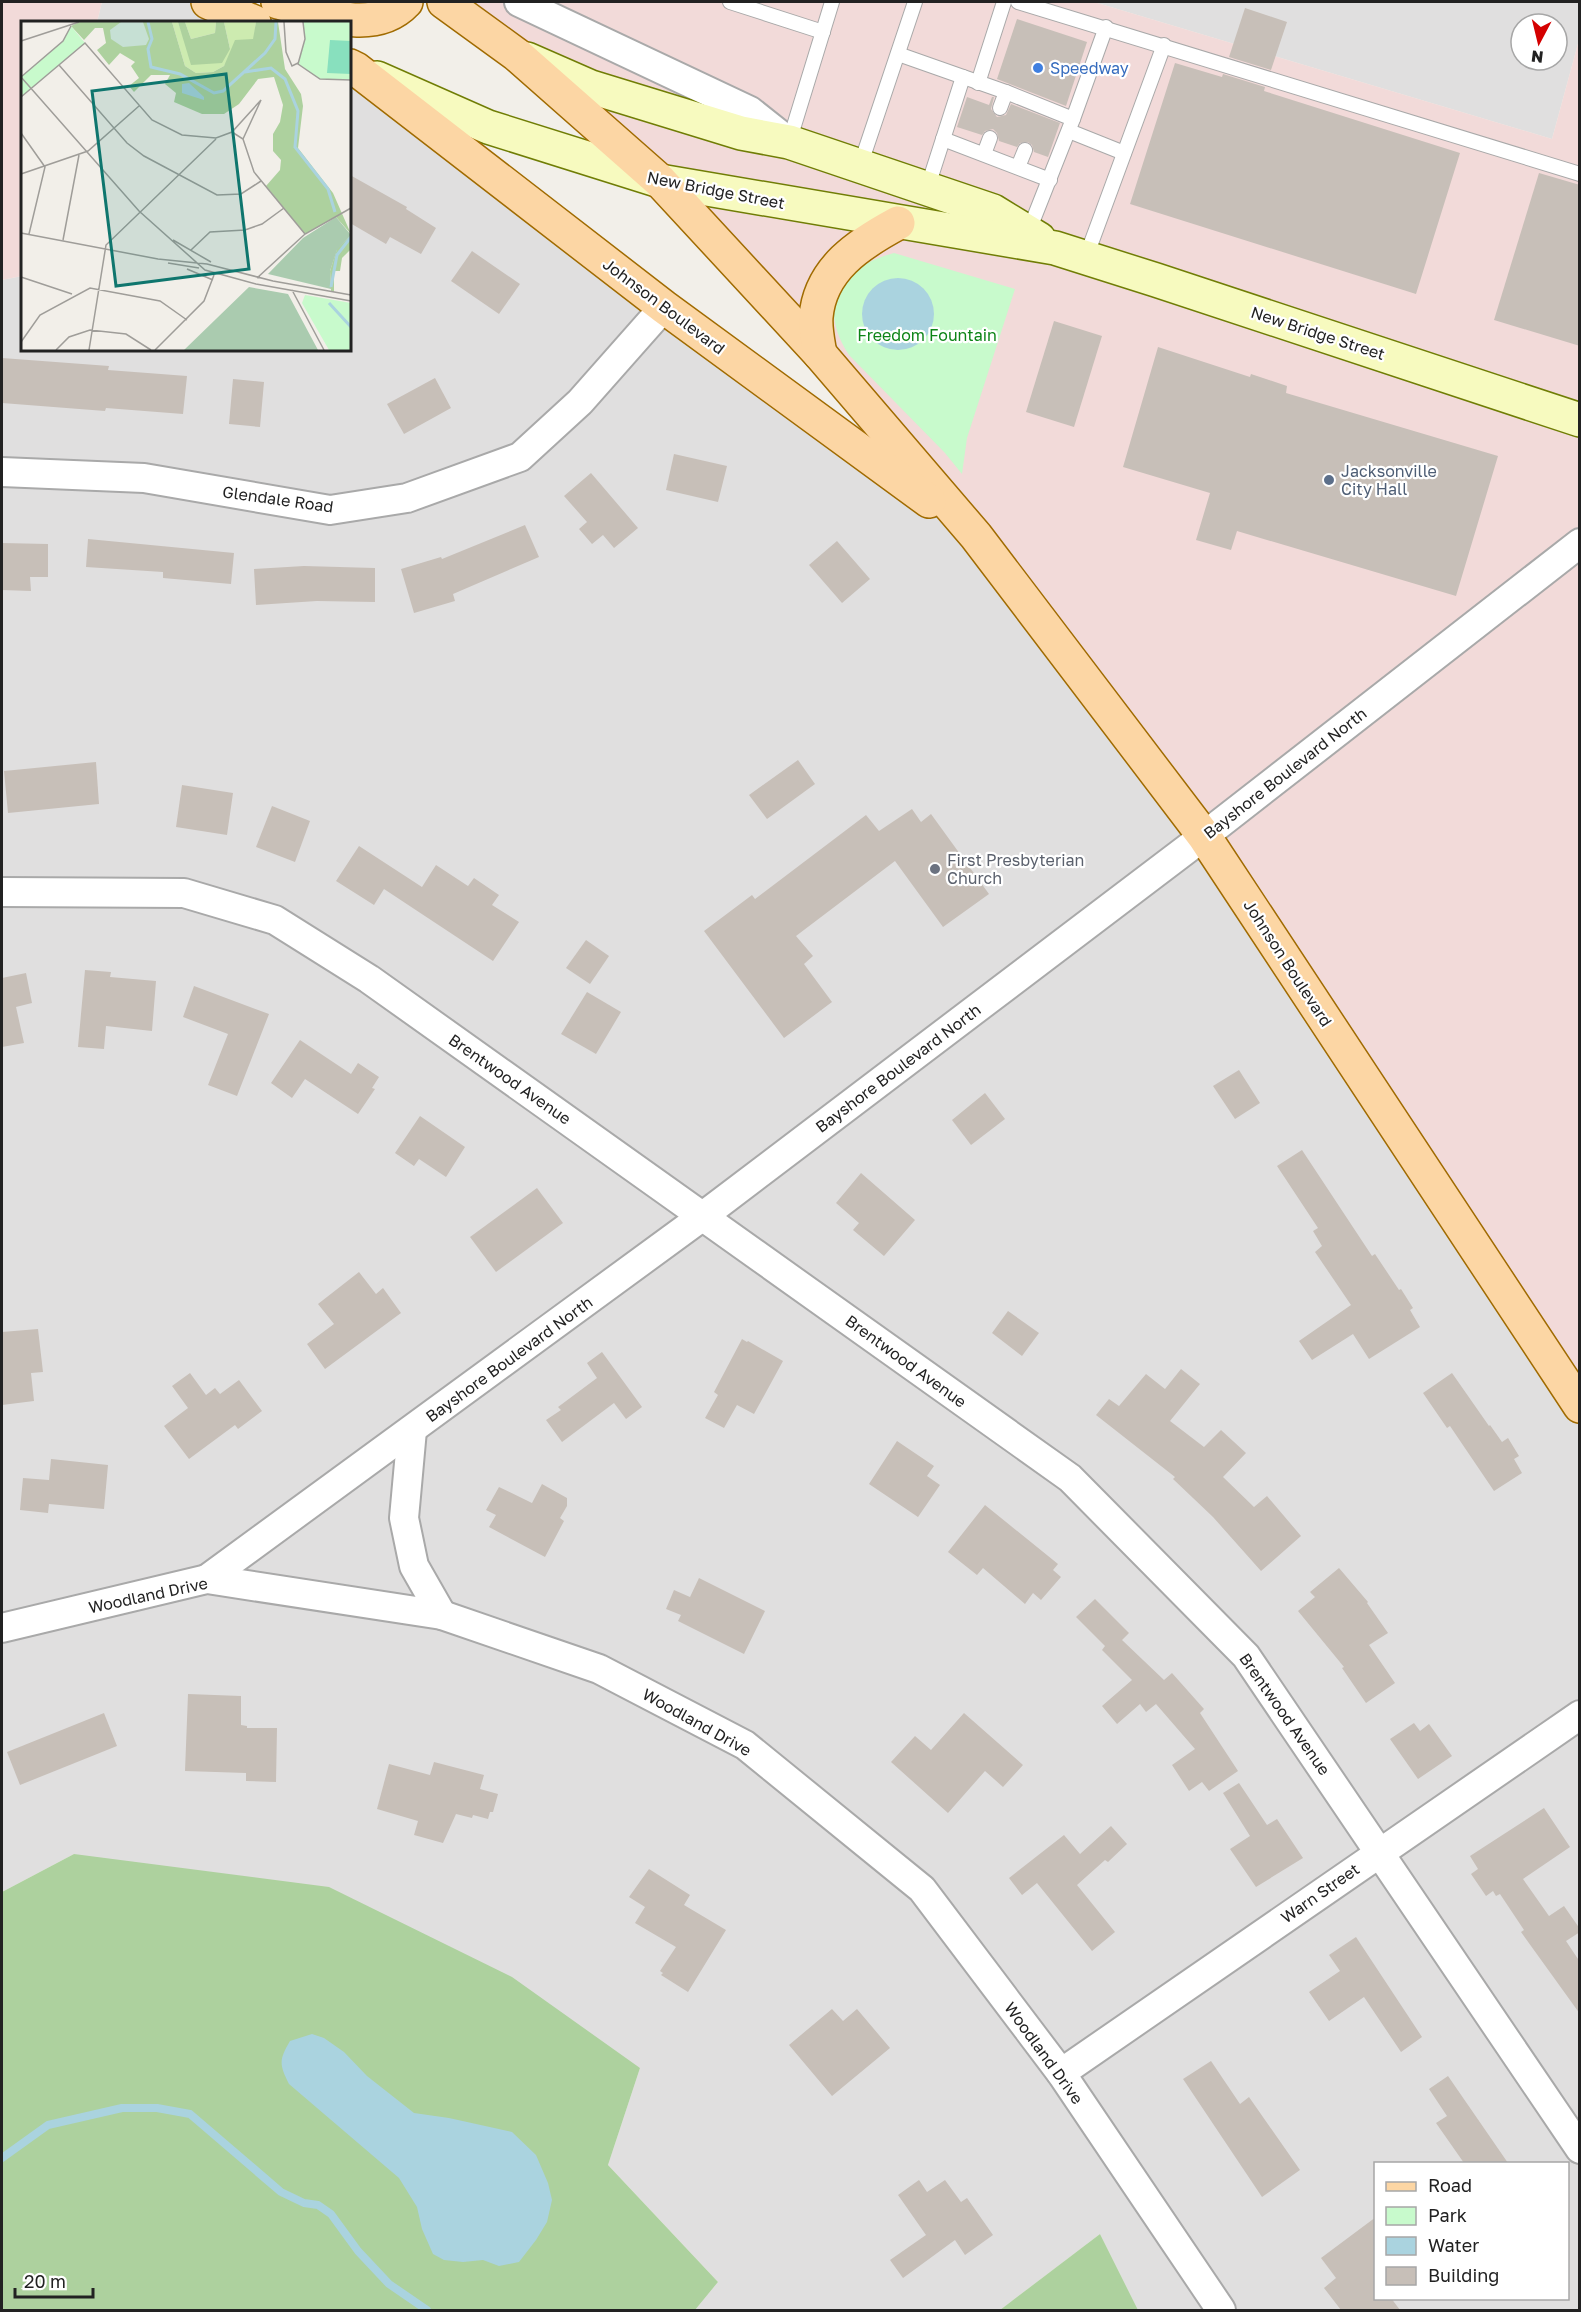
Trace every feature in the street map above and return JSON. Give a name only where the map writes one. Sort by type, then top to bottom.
[{"type":"main road","points":[[208,2],[252,21]]},
{"type":"main road","points":[[278,2],[353,20],[380,19],[406,2]]},
{"type":"main road","name":"Johnson Boulevard","points":[[444,2],[517,55],[660,181],[820,354],[976,536],[1204,836],[1580,1406]]},
{"type":"main road","name":"New Bridge Street","points":[[517,55],[625,99],[741,133],[789,142],[993,211],[1042,241],[1086,258],[1580,420]]},
{"type":"main road","name":"Johnson Boulevard","points":[[353,67],[664,307],[976,536]]},
{"type":"main road","name":"New Bridge Street","points":[[353,67],[488,127],[660,181],[898,223],[1042,241]]},
{"type":"main road","points":[[820,354],[816,318],[822,292],[832,271],[867,240],[898,223]]},
{"type":"street","name":"New Bridge Street","points":[[519,2],[750,111],[789,142]]},
{"type":"street","name":"Glendale Road","points":[[2,472],[144,478],[330,510],[407,498],[520,457],[580,402],[664,307]]},
{"type":"street","name":"Bayshore Boulevard North","points":[[207,1579],[703,1216],[1204,836],[1580,543]]},
{"type":"street","name":"Brentwood Avenue","points":[[2,892],[183,893],[275,920],[369,979],[1070,1478],[1246,1656],[1580,2149]]},
{"type":"street","points":[[412,1430],[404,1518],[414,1566],[442,1615]]},
{"type":"street","name":"Woodland Drive","points":[[2,1627],[207,1579],[442,1615],[599,1669],[745,1745],[922,1889],[1060,2073],[1221,2310]]},
{"type":"street","name":"Warn Street","points":[[1060,2073],[1580,1715]]},
{"type":"lane","points":[[730,2],[823,32]]},
{"type":"lane","points":[[789,142],[832,2]]},
{"type":"lane","points":[[860,166],[915,2]]},
{"type":"lane","points":[[978,83],[1004,2]]},
{"type":"lane","points":[[1018,2],[1106,27],[1580,174]]},
{"type":"lane","points":[[1042,241],[1050,180],[1106,27]]},
{"type":"lane","points":[[1086,258],[1164,45]]},
{"type":"lane","points":[[898,54],[1006,92],[1041,107],[1124,153]]},
{"type":"lane","points":[[927,189],[963,77]]},
{"type":"lane","points":[[1000,108],[1006,92]]},
{"type":"lane","points":[[1036,120],[1041,107]]},
{"type":"lane","points":[[984,154],[990,138]]},
{"type":"lane","points":[[943,139],[1050,180]]},
{"type":"lane","points":[[1018,167],[1025,150]]},
{"type":"shaded area","points":[[2,2],[102,2],[97,21],[21,21],[21,276],[2,280]]},
{"type":"shaded area","points":[[102,2],[208,2],[252,21],[97,21]]},
{"type":"shaded area","points":[[444,2],[1094,2],[1552,139],[1579,40],[1579,1406],[1204,836],[660,181]]},
{"type":"shaded area","points":[[1094,2],[1579,2],[1579,40],[1552,139]]},
{"type":"shaded area","points":[[351,67],[976,536],[1579,1406],[1579,2310],[1138,2310],[1100,2234],[1000,2310],[695,2310],[718,2282],[608,2165],[640,2068],[74,1854],[2,1892],[2,280],[21,276],[21,351],[351,351]]},
{"type":"green space","name":"Freedom Fountain","points":[[894,253],[1015,289],[967,438],[962,474],[945,453],[849,355],[839,337],[834,304],[839,290],[847,278],[860,268],[875,259]]},
{"type":"green space","points":[[74,1854],[329,1887],[512,1977],[640,2068],[608,2165],[718,2282],[695,2310],[2,2310],[2,1892]]},
{"type":"green space","points":[[1100,2234],[1138,2310],[1000,2310]]},
{"type":"water","points":[[898,278],[912,281],[924,288],[931,300],[934,314],[931,328],[924,340],[912,347],[898,350],[884,347],[872,340],[865,328],[862,314],[865,300],[872,288],[884,281]]},
{"type":"water","points":[[312,2034],[324,2038],[344,2052],[367,2076],[414,2113],[512,2132],[536,2155],[548,2183],[552,2200],[547,2222],[519,2262],[499,2266],[483,2260],[463,2262],[444,2260],[433,2254],[422,2229],[417,2207],[399,2178],[289,2084],[282,2067],[284,2053],[290,2041]]},
{"type":"building","points":[[1245,8],[1287,22],[1271,70],[1229,57]]},
{"type":"building","points":[[1017,19],[1087,42],[1066,106],[997,79]]},
{"type":"building","points":[[1175,63],[1265,87],[1264,91],[1460,153],[1416,294],[1130,204]]},
{"type":"building","points":[[967,97],[989,105],[994,97],[991,109],[997,117],[1006,115],[1011,104],[1060,123],[1048,157],[1034,152],[1032,145],[1028,142],[1020,143],[1017,147],[999,141],[993,129],[985,131],[982,135],[957,127]]},
{"type":"building","points":[[1539,173],[1580,185],[1580,346],[1494,320]]},
{"type":"building","points":[[351,176],[407,207],[406,209],[436,228],[421,254],[390,237],[386,244],[351,224]]},
{"type":"building","points":[[472,251],[520,284],[499,314],[451,281]]},
{"type":"building","points":[[1054,321],[1102,336],[1074,427],[1026,412]]},
{"type":"building","name":"Jacksonville City Hall","points":[[1158,347],[1250,377],[1251,374],[1287,386],[1286,393],[1498,456],[1456,596],[1237,531],[1231,550],[1196,540],[1210,493],[1123,467]]},
{"type":"building","points":[[2,358],[109,366],[108,370],[187,376],[183,414],[2,403]]},
{"type":"building","points":[[435,378],[451,408],[404,434],[387,404]]},
{"type":"building","points":[[233,379],[264,382],[260,427],[229,424]]},
{"type":"building","points":[[674,454],[727,466],[718,502],[666,490]]},
{"type":"building","points":[[591,473],[638,528],[614,548],[603,535],[592,544],[579,529],[587,522],[564,496]]},
{"type":"building","points":[[525,525],[539,557],[453,594],[455,601],[414,613],[401,569],[441,557],[442,559]]},
{"type":"building","points":[[88,539],[234,553],[231,584],[163,578],[163,572],[86,567]]},
{"type":"building","points":[[837,541],[870,579],[842,603],[809,565]]},
{"type":"building","points":[[2,543],[48,544],[48,577],[30,577],[31,591],[2,590]]},
{"type":"building","points":[[304,566],[375,568],[375,602],[317,601],[256,605],[254,569]]},
{"type":"building","points":[[798,760],[815,784],[767,819],[749,795]]},
{"type":"building","points":[[96,762],[99,804],[8,813],[4,771]]},
{"type":"building","points":[[182,785],[233,793],[227,835],[176,827]]},
{"type":"building","points":[[272,806],[310,821],[295,862],[256,847]]},
{"type":"building","name":"First Presbyterian Church","points":[[912,809],[921,822],[931,814],[989,894],[943,927],[895,861],[796,936],[813,956],[804,964],[832,1002],[784,1038],[704,931],[752,895],[755,899],[866,815],[879,831]]},
{"type":"building","points":[[359,846],[422,887],[436,865],[468,886],[474,878],[499,895],[492,905],[519,922],[493,961],[384,889],[374,905],[336,881]]},
{"type":"building","points":[[586,940],[609,956],[590,984],[566,968]]},
{"type":"building","points":[[85,970],[111,972],[110,977],[156,981],[152,1031],[106,1026],[104,1049],[78,1047]]},
{"type":"building","points":[[26,973],[32,1003],[16,1007],[24,1043],[2,1047],[2,978]]},
{"type":"building","points":[[194,986],[269,1014],[237,1096],[208,1085],[228,1034],[183,1017]]},
{"type":"building","points":[[587,992],[621,1012],[596,1054],[561,1034]]},
{"type":"building","points":[[300,1040],[351,1074],[358,1063],[379,1077],[372,1088],[375,1089],[358,1114],[305,1079],[292,1098],[271,1083]]},
{"type":"building","points":[[1239,1070],[1260,1103],[1235,1119],[1213,1086]]},
{"type":"building","points":[[985,1093],[1005,1119],[971,1145],[952,1120]]},
{"type":"building","points":[[420,1116],[465,1147],[446,1177],[419,1159],[414,1166],[395,1153]]},
{"type":"building","points":[[1302,1150],[1372,1256],[1375,1254],[1399,1290],[1401,1289],[1413,1308],[1410,1310],[1420,1327],[1369,1359],[1353,1334],[1312,1360],[1299,1341],[1351,1305],[1315,1252],[1322,1246],[1313,1231],[1318,1228],[1277,1166]]},
{"type":"building","points":[[861,1173],[915,1220],[884,1256],[853,1230],[859,1223],[836,1203]]},
{"type":"building","points":[[537,1188],[563,1223],[496,1272],[470,1237]]},
{"type":"building","points":[[359,1272],[376,1294],[383,1288],[401,1313],[325,1369],[307,1344],[334,1324],[318,1304]]},
{"type":"building","points":[[1008,1311],[1039,1333],[1022,1356],[992,1333]]},
{"type":"building","points":[[38,1329],[43,1372],[31,1373],[34,1401],[2,1405],[2,1332]]},
{"type":"building","points":[[742,1339],[783,1361],[754,1414],[737,1405],[724,1428],[705,1418],[718,1395],[714,1392]]},
{"type":"building","points":[[602,1352],[642,1407],[626,1419],[614,1403],[562,1442],[546,1420],[561,1410],[558,1407],[597,1378],[587,1363]]},
{"type":"building","points":[[1181,1369],[1200,1384],[1170,1421],[1204,1447],[1221,1430],[1246,1453],[1223,1477],[1254,1507],[1267,1496],[1301,1536],[1261,1571],[1213,1517],[1173,1479],[1175,1477],[1096,1415],[1109,1399],[1119,1406],[1146,1374],[1165,1389]]},
{"type":"building","points":[[190,1373],[206,1395],[215,1388],[220,1394],[239,1380],[262,1411],[238,1429],[235,1425],[189,1459],[164,1426],[188,1408],[172,1386]]},
{"type":"building","points":[[1452,1373],[1489,1426],[1502,1442],[1508,1438],[1519,1456],[1514,1459],[1522,1473],[1494,1491],[1450,1426],[1447,1428],[1423,1393]]},
{"type":"building","points":[[897,1441],[934,1466],[927,1476],[940,1485],[918,1517],[869,1484]]},
{"type":"building","points":[[51,1459],[108,1465],[104,1509],[49,1504],[48,1513],[20,1510],[23,1478],[49,1480]]},
{"type":"building","points":[[542,1484],[567,1498],[567,1506],[560,1518],[564,1521],[545,1557],[489,1527],[496,1515],[486,1510],[499,1487],[532,1503]]},
{"type":"building","points":[[985,1505],[1058,1564],[1053,1570],[1061,1577],[1041,1600],[1033,1593],[1025,1604],[983,1568],[977,1575],[948,1552]]},
{"type":"building","points":[[1339,1568],[1368,1602],[1388,1633],[1369,1645],[1395,1683],[1366,1703],[1342,1668],[1344,1667],[1298,1611],[1315,1597],[1310,1592]]},
{"type":"building","points":[[699,1578],[765,1611],[744,1654],[678,1621],[681,1615],[666,1609],[674,1590],[690,1597]]},
{"type":"building","points":[[1095,1599],[1129,1633],[1122,1640],[1164,1680],[1172,1673],[1204,1709],[1200,1713],[1238,1771],[1209,1791],[1202,1782],[1189,1791],[1172,1765],[1195,1749],[1156,1704],[1146,1712],[1140,1704],[1117,1724],[1102,1706],[1132,1680],[1102,1650],[1105,1646],[1076,1617]]},
{"type":"building","points":[[188,1694],[241,1696],[241,1725],[247,1728],[277,1728],[276,1782],[246,1781],[246,1773],[185,1771]]},
{"type":"building","points":[[104,1713],[117,1746],[20,1785],[7,1752]]},
{"type":"building","points":[[964,1713],[1023,1765],[1003,1787],[985,1771],[948,1813],[891,1762],[915,1736],[931,1750]]},
{"type":"building","points":[[1414,1723],[1420,1731],[1429,1724],[1452,1756],[1418,1779],[1390,1739]]},
{"type":"building","points":[[434,1762],[484,1775],[480,1789],[498,1794],[493,1812],[490,1812],[488,1819],[456,1814],[443,1843],[414,1835],[418,1821],[377,1809],[389,1764],[430,1775]]},
{"type":"building","points":[[1239,1783],[1267,1825],[1277,1819],[1303,1858],[1256,1887],[1230,1849],[1250,1836],[1223,1793]]},
{"type":"building","points":[[1544,1808],[1570,1847],[1523,1879],[1549,1916],[1564,1906],[1580,1929],[1580,1932],[1566,1941],[1580,1962],[1580,2014],[1521,1932],[1524,1930],[1500,1894],[1496,1896],[1493,1891],[1486,1896],[1471,1874],[1478,1869],[1470,1856]]},
{"type":"building","points":[[1111,1826],[1127,1844],[1108,1862],[1105,1860],[1077,1885],[1115,1932],[1092,1951],[1037,1883],[1022,1895],[1009,1878],[1064,1835],[1080,1854]]},
{"type":"building","points":[[649,1869],[690,1895],[684,1905],[726,1930],[688,1992],[661,1975],[663,1973],[660,1971],[676,1947],[635,1923],[645,1907],[629,1897]]},
{"type":"building","points":[[1356,1937],[1422,2037],[1401,2052],[1364,1997],[1329,2021],[1309,1992],[1340,1971],[1329,1955]]},
{"type":"building","points":[[832,2009],[843,2021],[857,2009],[890,2048],[832,2096],[789,2045]]},
{"type":"building","points":[[1211,2061],[1240,2104],[1249,2097],[1300,2170],[1262,2197],[1183,2079]]},
{"type":"building","points":[[1448,2076],[1507,2162],[1463,2162],[1436,2123],[1447,2116],[1429,2089]]},
{"type":"building","points":[[919,2180],[927,2192],[945,2180],[961,2202],[967,2198],[993,2235],[965,2255],[955,2240],[903,2278],[890,2260],[926,2235],[898,2195]]},
{"type":"building","points":[[1374,2218],[1374,2300],[1392,2300],[1400,2310],[1341,2310],[1324,2288],[1336,2278],[1321,2258]]},
{"type":"waterway","points":[[2,2158],[48,2125],[122,2108],[157,2108],[190,2114],[281,2192],[304,2203],[318,2205],[331,2214],[358,2251],[389,2284],[427,2310]]},
{"type":"place","name":"Speedway","points":[[1038,68]]},
{"type":"place","name":"Jacksonville City Hall","points":[[1329,480]]},
{"type":"place","name":"First Presbyterian Church","points":[[935,869]]}]
